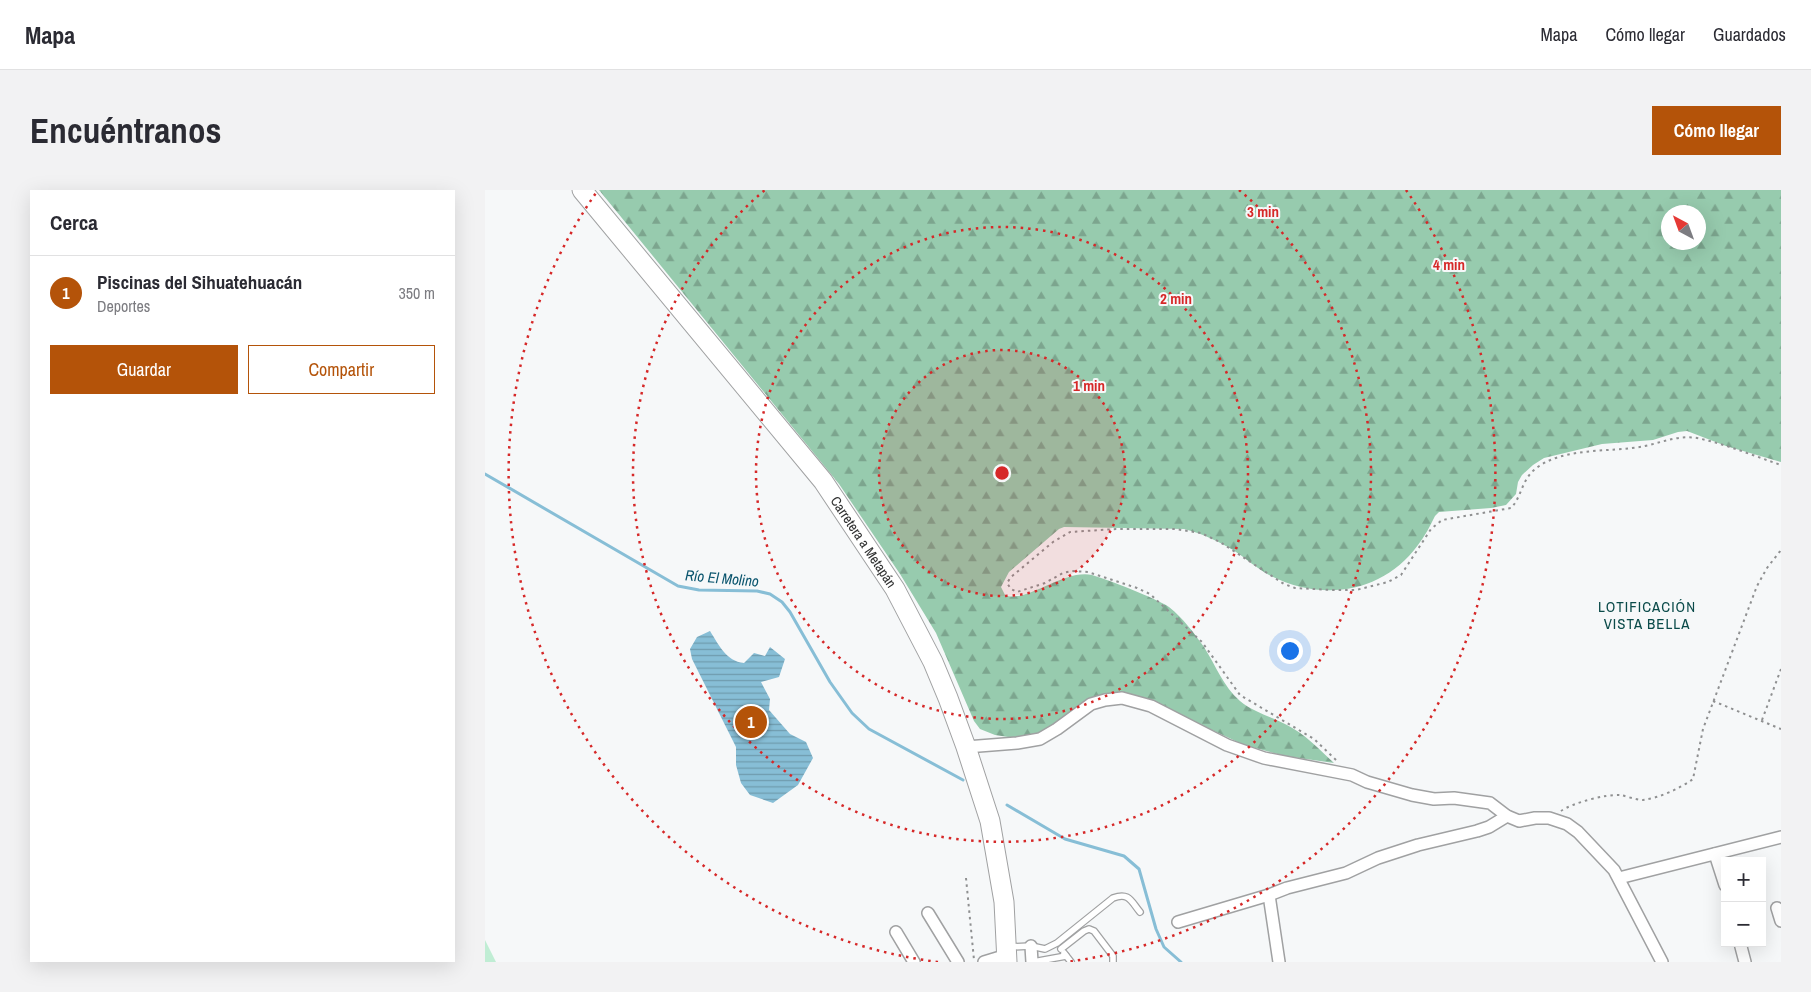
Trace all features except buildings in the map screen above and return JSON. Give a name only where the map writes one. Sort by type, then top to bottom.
[{"type":"main road","name":"Carretera a Metapán","points":[[582,190],[823,481],[895,589],[933,662],[966,747],[990,821],[1004,902],[1007,955]]},
{"type":"street","points":[[966,747],[1017,743],[1040,739],[1057,730],[1091,704],[1122,698],[1151,706],[1227,745],[1264,758],[1349,775],[1412,795],[1434,799],[1454,798],[1490,804],[1507,816],[1519,821],[1549,818],[1567,824],[1607,860],[1619,878],[1662,962]]},
{"type":"street","points":[[1178,922],[1287,888],[1346,873],[1379,858],[1418,845],[1477,831],[1489,827],[1507,816]]},
{"type":"street","points":[[1619,878],[1781,837]]},
{"type":"street","points":[[1715,854],[1721,873]]},
{"type":"street","points":[[1269,895],[1279,962]]},
{"type":"street","points":[[1777,908],[1781,921]]},
{"type":"street","points":[[928,913],[958,962]]},
{"type":"street","points":[[896,932],[914,962]]},
{"type":"street","points":[[1031,946],[1032,962]]},
{"type":"street","points":[[1741,947],[1745,962]]},
{"type":"street","points":[[984,962],[1007,955]]},
{"type":"lane","points":[[1007,955],[1031,946],[1045,949],[1057,943],[1113,898],[1121,895],[1129,897],[1140,912]]},
{"type":"lane","points":[[1061,949],[1089,929],[1094,931],[1113,956],[1113,962]]},
{"type":"lane","points":[[1057,943],[1071,962]]},
{"type":"lane","points":[[1032,962],[1066,956]]},
{"type":"path","points":[[1349,775],[1314,739],[1240,695],[1202,642],[1150,594],[1088,572],[1072,571],[1045,583],[1017,592],[1007,582],[1053,542],[1070,532],[1116,529],[1175,529],[1201,533],[1221,542],[1284,584],[1295,588],[1356,590],[1388,582],[1401,575],[1421,542],[1431,529],[1442,520],[1511,508],[1516,503],[1524,482],[1533,470],[1547,461],[1574,453],[1644,446],[1676,438],[1695,438],[1717,443],[1781,465]]},
{"type":"path","points":[[1549,818],[1580,801],[1619,795],[1641,800],[1665,793],[1693,779],[1703,728],[1757,586],[1781,550]]},
{"type":"path","points":[[1762,721],[1781,669]]},
{"type":"path","points":[[1713,701],[1781,729]]},
{"type":"path","points":[[966,878],[974,962]]},
{"type":"green space","points":[[599,190],[1781,190],[1781,462],[1726,446],[1687,431],[1653,440],[1602,444],[1544,458],[1522,475],[1518,482],[1516,494],[1506,505],[1439,512],[1421,542],[1404,561],[1388,574],[1370,583],[1351,588],[1311,589],[1291,584],[1271,576],[1221,543],[1184,529],[1064,527],[1059,529],[1009,572],[1001,587],[1005,595],[1023,595],[1069,577],[1092,575],[1132,589],[1163,603],[1174,611],[1192,631],[1204,647],[1224,682],[1240,701],[1300,733],[1334,763],[1285,756],[1244,745],[1163,707],[1116,694],[1039,736],[1021,739],[995,735],[980,729],[974,721],[936,633],[900,574],[839,484]]},
{"type":"green space","points":[[485,940],[496,962],[485,962]]},
{"type":"water","points":[[710,631],[724,652],[738,662],[744,663],[754,653],[765,656],[770,647],[785,659],[779,677],[761,682],[770,699],[769,710],[790,734],[806,742],[813,758],[798,785],[773,803],[750,795],[741,783],[736,765],[736,747],[692,659],[690,649],[697,637]]},
{"type":"waterway","name":"Río El Molino","points":[[485,474],[678,586],[699,590],[757,591],[770,594],[782,602],[790,612],[830,682],[852,713],[869,729],[963,780]]},
{"type":"waterway","name":"Río El Molino","points":[[1007,805],[1065,839],[1124,856],[1139,869],[1156,929],[1164,947],[1181,962]]},
{"type":"place","name":"Piscinas del Sihuatehuacán","points":[[751,722]]},
{"type":"district","name":"LOTIFICACIÓN VISTA BELLA","points":[[1647,614]]}]
